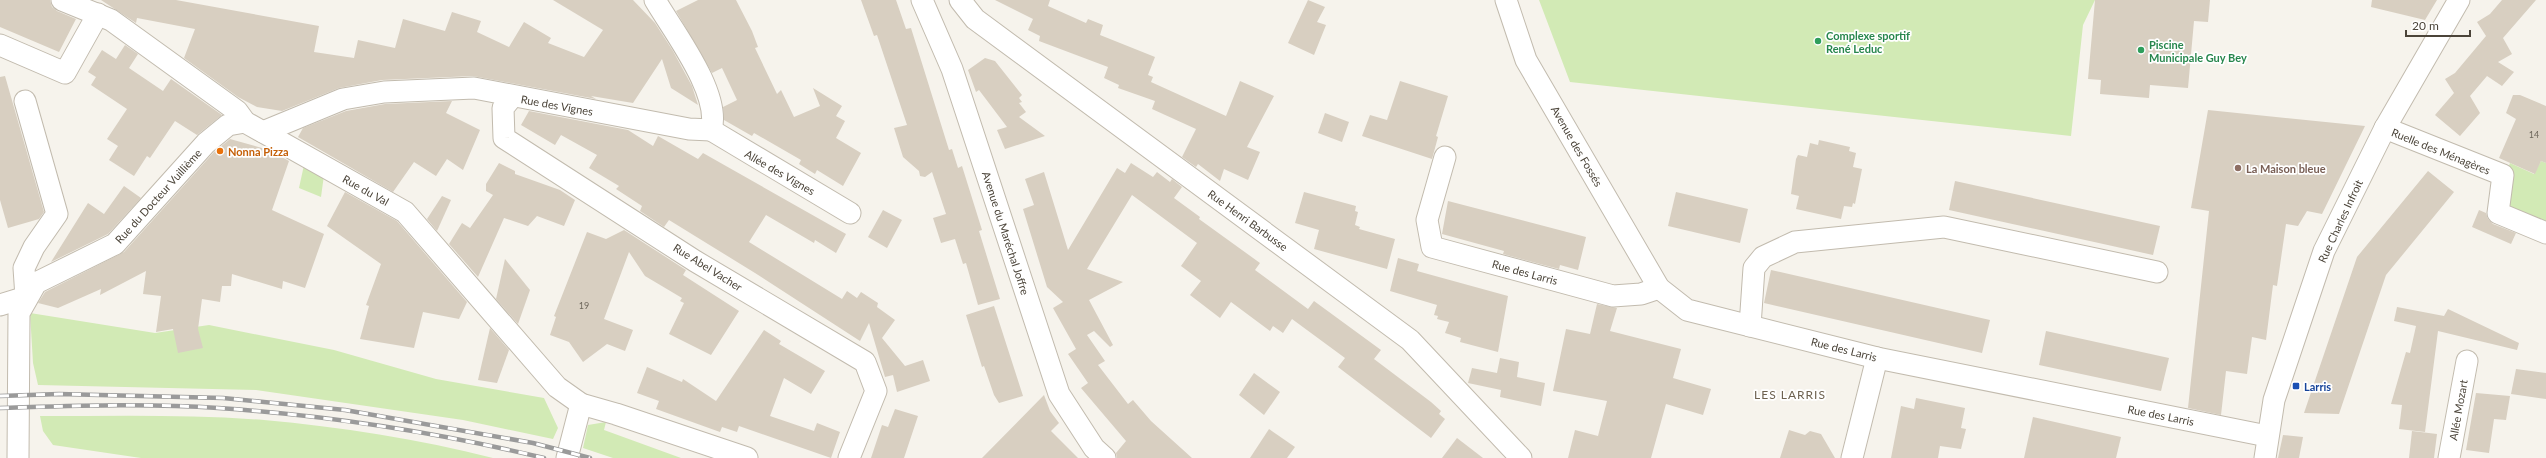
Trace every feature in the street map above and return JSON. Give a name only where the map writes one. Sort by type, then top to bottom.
[{"type":"street","name":"Rue du Val","points":[[62,0],[111,20],[237,111],[245,122],[405,212],[557,387],[580,404]]},
{"type":"street","points":[[655,0],[705,85],[714,120],[711,130]]},
{"type":"street","name":"Avenue du Maréchal Joffre","points":[[922,0],[952,69],[1059,394],[1094,448],[1105,458]]},
{"type":"street","name":"Rue Henri Barbusse","points":[[960,0],[975,19],[1410,340],[1521,458]]},
{"type":"street","name":"Avenue des Fossés","points":[[1506,0],[1526,60],[1659,288]]},
{"type":"street","name":"Rue Charles Infroit","points":[[2265,458],[2267,436],[2274,400],[2324,251],[2385,128],[2459,0]]},
{"type":"street","points":[[0,45],[65,73],[98,14]]},
{"type":"street","name":"Rue des Vignes","points":[[263,132],[343,99],[384,92],[474,88],[512,97],[689,129],[711,130]]},
{"type":"street","name":"Rue Abel Vacher","points":[[512,97],[503,108],[504,138],[695,261],[865,362],[876,391],[849,458]]},
{"type":"street","points":[[0,305],[26,297],[24,268],[34,247],[57,214],[24,101]]},
{"type":"street","name":"Rue du Docteur Vuillième","points":[[18,458],[19,313],[26,297],[36,283],[114,244],[206,144],[228,125],[245,122]]},
{"type":"street","name":"Ruelle des Ménagères","points":[[2385,128],[2503,175],[2498,213],[2546,233]]},
{"type":"street","name":"Allée des Vignes","points":[[711,130],[850,213]]},
{"type":"street","name":"Rue des Larris","points":[[1445,156],[1427,220],[1432,247],[1613,296],[1641,294],[1659,288],[1687,310],[1878,358],[2267,436]]},
{"type":"street","points":[[1750,326],[1754,268],[1763,257],[1795,242],[1944,227],[2157,272]]},
{"type":"street","points":[[1852,458],[1878,358]]},
{"type":"street","name":"Allée Mozart","points":[[2449,458],[2466,361]]},
{"type":"street","points":[[566,458],[580,404],[616,414],[747,458]]},
{"type":"green space","name":"Complexe sportif René Leduc","points":[[1539,0],[2095,0],[2083,25],[2071,136],[1570,82]]},
{"type":"green space","points":[[2541,161],[2546,163],[2546,227],[2523,217],[2508,206],[2504,189],[2505,177],[2510,163],[2534,174]]},
{"type":"green space","points":[[304,165],[324,175],[321,197],[299,188]]},
{"type":"green space","points":[[30,313],[155,333],[209,325],[334,350],[436,379],[544,398],[558,428],[553,439],[463,420],[256,390],[38,385],[33,363]]},
{"type":"green space","points":[[40,416],[180,416],[264,420],[379,434],[493,458],[141,458],[53,445],[43,431]]},
{"type":"green space","points":[[606,422],[604,430],[681,458],[613,458],[583,448],[588,425]]},
{"type":"building","points":[[0,0],[50,0],[52,7],[57,11],[76,19],[59,52],[0,27]]},
{"type":"building","points":[[101,0],[176,0],[319,26],[314,52],[354,58],[358,40],[395,48],[403,19],[445,31],[452,12],[481,21],[477,32],[509,47],[524,22],[551,38],[548,43],[584,57],[603,30],[553,0],[633,0],[655,23],[673,51],[692,86],[698,105],[671,88],[662,59],[633,103],[591,96],[596,99],[473,76],[382,80],[339,88],[282,111],[257,107],[238,97],[184,58],[195,29],[137,18],[136,23]]},
{"type":"building","points":[[698,0],[736,0],[752,31],[758,47],[755,48],[777,94],[781,90],[794,117],[820,106],[813,88],[842,106],[836,116],[845,121],[836,138],[861,153],[843,186],[817,170],[815,174],[799,164],[801,160],[754,133],[752,136],[724,120],[723,107],[737,100],[722,68],[712,73],[676,11]]},
{"type":"building","points":[[861,0],[896,0],[906,29],[911,28],[949,150],[952,149],[958,168],[962,166],[982,230],[979,231],[1000,299],[978,305],[966,263],[963,264],[955,239],[941,243],[933,218],[946,214],[932,172],[925,177],[920,176],[919,171],[903,157],[894,128],[907,125],[877,35],[874,36]]},
{"type":"building","points":[[995,0],[1050,0],[1048,6],[1086,23],[1088,19],[1103,25],[1100,35],[1155,57],[1148,75],[1153,77],[1151,82],[1226,116],[1240,81],[1274,96],[1247,147],[1260,152],[1248,180],[1224,169],[1220,181],[1198,164],[1196,167],[1182,157],[1196,129],[1152,109],[1155,101],[1118,88],[1119,85],[1104,78],[1108,67],[1039,41],[1040,36],[1028,30],[1033,19]]},
{"type":"building","points":[[1308,0],[1325,7],[1317,22],[1326,25],[1314,55],[1288,43]]},
{"type":"building","name":"Piscine Municipale Guy Bey","points":[[2095,0],[2210,0],[2208,22],[2194,21],[2188,88],[2150,85],[2149,98],[2100,94],[2101,80],[2088,79]]},
{"type":"building","points":[[2372,0],[2437,0],[2425,20],[2371,7]]},
{"type":"building","points":[[2502,0],[2536,0],[2503,38],[2512,54],[2498,62],[2514,72],[2502,86],[2487,76],[2470,96],[2480,113],[2460,136],[2435,115],[2454,93],[2445,79],[2455,73],[2486,36],[2477,22],[2490,14]]},
{"type":"building","points":[[125,45],[138,54],[129,68],[163,91],[171,79],[222,115],[197,135],[175,121],[150,158],[147,156],[134,176],[109,160],[118,146],[107,139],[127,109],[91,85],[96,77],[88,72],[102,50],[116,59]]},
{"type":"building","points":[[985,58],[995,61],[1022,95],[1019,98],[1022,102],[1019,103],[1026,112],[1019,117],[1045,136],[1005,149],[997,130],[1007,127],[979,90],[976,92],[968,70]]},
{"type":"building","points":[[5,76],[44,212],[39,219],[8,228],[0,200],[0,77]]},
{"type":"building","points":[[1400,81],[1448,96],[1436,136],[1438,137],[1432,159],[1362,136],[1370,115],[1387,120]]},
{"type":"building","points":[[2513,95],[2520,95],[2546,106],[2546,163],[2541,161],[2535,174],[2499,158],[2516,119],[2506,113]]},
{"type":"building","points":[[452,101],[446,113],[480,130],[463,170],[447,159],[436,176],[414,162],[393,192],[298,137],[303,128],[346,111],[385,104]]},
{"type":"building","points":[[2208,110],[2365,126],[2322,214],[2307,211],[2298,226],[2286,224],[2277,286],[2273,285],[2266,340],[2252,337],[2247,374],[2226,371],[2221,415],[2188,408],[2209,211],[2191,208]]},
{"type":"building","points":[[529,111],[628,130],[653,146],[658,136],[698,159],[703,153],[846,234],[836,253],[815,240],[814,243],[766,215],[749,242],[842,299],[847,291],[857,298],[861,292],[878,303],[877,307],[895,320],[882,338],[905,366],[923,360],[930,381],[897,392],[893,375],[885,377],[869,323],[860,341],[755,273],[669,220],[664,227],[640,211],[642,206],[616,189],[619,186],[589,168],[597,155],[561,135],[555,145],[521,125]]},
{"type":"building","points":[[1325,113],[1349,122],[1342,142],[1318,133]]},
{"type":"building","points":[[230,139],[269,150],[289,161],[272,210],[324,234],[305,288],[283,281],[282,289],[232,274],[231,286],[222,286],[220,302],[202,299],[198,329],[203,348],[178,353],[173,329],[156,332],[161,296],[143,294],[146,271],[100,295],[101,289],[58,308],[38,303],[45,292],[124,252],[214,152]]},
{"type":"building","points":[[1819,140],[1850,147],[1849,151],[1856,153],[1853,167],[1862,169],[1855,204],[1853,203],[1852,207],[1844,206],[1841,219],[1796,209],[1799,196],[1791,194],[1796,159],[1798,155],[1807,157],[1810,143],[1818,145]]},
{"type":"building","points":[[499,163],[515,171],[515,174],[560,190],[575,200],[564,226],[537,216],[528,226],[504,218],[478,277],[449,244],[462,223],[470,228],[493,195],[486,191],[486,184]]},
{"type":"building","points":[[1131,163],[1153,177],[1157,172],[1170,182],[1172,179],[1182,187],[1174,198],[1200,217],[1199,219],[1260,263],[1255,270],[1308,309],[1314,301],[1381,350],[1374,359],[1441,411],[1439,414],[1445,419],[1431,438],[1338,367],[1345,358],[1292,319],[1283,333],[1273,326],[1270,331],[1231,302],[1220,318],[1190,295],[1201,281],[1181,266],[1197,243],[1132,195],[1087,269],[1123,282],[1089,300],[1113,345],[1110,347],[1094,331],[1087,335],[1105,361],[1098,365],[1128,404],[1133,400],[1151,421],[1192,458],[1117,458],[1116,453],[1126,441],[1081,388],[1088,383],[1068,354],[1076,349],[1053,308],[1063,302],[1047,287],[1023,209],[1034,205],[1025,179],[1044,172],[1068,250],[1117,168],[1125,173]]},
{"type":"building","points":[[2428,171],[2454,192],[2386,275],[2339,414],[2304,413],[2357,257]]},
{"type":"building","points":[[1955,181],[2160,226],[2153,255],[1949,210]]},
{"type":"building","points":[[124,186],[141,198],[108,234],[51,262],[88,203],[104,214]]},
{"type":"building","points":[[345,192],[397,221],[467,302],[459,319],[423,312],[414,348],[360,339],[369,306],[366,305],[381,264],[327,226]]},
{"type":"building","points":[[1304,192],[1356,206],[1355,211],[1358,212],[1355,225],[1360,227],[1359,229],[1395,239],[1387,269],[1314,249],[1319,230],[1295,223]]},
{"type":"building","points":[[1676,192],[1748,209],[1740,243],[1668,226]]},
{"type":"building","points":[[442,196],[451,200],[437,231],[427,219]]},
{"type":"building","points":[[1448,201],[1586,237],[1578,270],[1560,265],[1559,269],[1503,254],[1504,251],[1442,234]]},
{"type":"building","points":[[883,210],[902,220],[887,248],[868,237]]},
{"type":"building","points":[[2479,210],[2486,213],[2488,219],[2493,224],[2516,233],[2511,244],[2472,227]]},
{"type":"building","points":[[624,230],[686,270],[683,275],[739,311],[711,355],[669,334],[684,303],[680,301],[682,298],[645,276],[629,252],[604,319],[633,330],[625,351],[607,344],[583,362],[569,342],[550,335],[556,317],[554,316],[587,232],[606,239]]},
{"type":"building","points":[[1398,258],[1419,264],[1417,271],[1508,296],[1498,352],[1460,342],[1461,338],[1445,333],[1449,322],[1437,319],[1438,316],[1434,315],[1437,305],[1390,291]]},
{"type":"building","points":[[505,259],[530,290],[518,324],[496,299]]},
{"type":"building","points":[[1771,270],[1990,320],[1982,353],[1764,303]]},
{"type":"building","points":[[1597,304],[1617,308],[1610,331],[1681,349],[1673,378],[1711,389],[1703,415],[1666,404],[1651,458],[1568,458],[1575,430],[1598,436],[1607,401],[1553,391],[1566,329],[1590,334]]},
{"type":"building","points":[[994,306],[1023,396],[999,403],[994,395],[984,366],[982,367],[966,315]]},
{"type":"building","points":[[2397,307],[2444,316],[2448,309],[2519,343],[2517,350],[2438,331],[2425,432],[2399,429],[2402,405],[2391,404],[2406,352],[2410,353],[2416,326],[2394,321]]},
{"type":"building","points":[[490,328],[509,350],[497,383],[478,380]]},
{"type":"building","points":[[764,330],[781,341],[779,344],[825,371],[811,394],[784,378],[770,416],[814,431],[817,423],[840,432],[831,458],[739,426],[737,432],[722,427],[720,432],[656,409],[659,401],[637,393],[647,367],[682,382],[683,379],[716,401]]},
{"type":"building","points":[[2046,331],[2169,358],[2161,391],[2039,365]]},
{"type":"building","points":[[1500,358],[1519,362],[1517,377],[1545,383],[1541,406],[1500,397],[1501,390],[1468,383],[1472,368],[1497,373]]},
{"type":"building","points":[[2516,369],[2546,373],[2546,399],[2511,394]]},
{"type":"building","points":[[1254,373],[1280,392],[1264,415],[1239,395]]},
{"type":"building","points":[[2476,393],[2510,396],[2506,420],[2494,419],[2489,453],[2466,450]]},
{"type":"building","points":[[1044,395],[1050,411],[1059,423],[1051,431],[1078,458],[982,458]]},
{"type":"building","points":[[1916,398],[1965,408],[1961,428],[1966,429],[1961,449],[1940,446],[1938,458],[1891,458],[1901,406],[1914,409]]},
{"type":"building","points":[[895,409],[918,416],[904,458],[871,458],[882,425],[888,427]]},
{"type":"building","points":[[2033,417],[2121,437],[2116,458],[2024,458]]},
{"type":"building","points":[[1269,429],[1295,447],[1287,458],[1250,458]]},
{"type":"building","points":[[1789,430],[1805,435],[1810,431],[1821,434],[1835,458],[1780,458]]},
{"type":"building","points":[[2412,431],[2437,434],[2434,458],[2409,458]]},
{"type":"building","points":[[2283,435],[2303,437],[2299,458],[2278,458]]},
{"type":"building","points":[[1457,438],[1483,458],[1442,458]]},
{"type":"railway","points":[[0,396],[59,394],[223,398],[345,410],[533,443],[590,458]]},
{"type":"railway","points":[[0,408],[136,405],[191,406],[258,411],[382,426],[544,458]]},
{"type":"place","name":"Complexe sportif René Leduc","points":[[1818,41]]},
{"type":"place","name":"Piscine Municipale Guy Bey","points":[[2141,50]]},
{"type":"place","name":"Nonna Pizza","points":[[220,151]]},
{"type":"place","name":"La Maison bleue","points":[[2238,168]]},
{"type":"place","name":"Larris","points":[[2296,386]]},
{"type":"district","name":"LES LARRIS","points":[[1790,394]]}]
